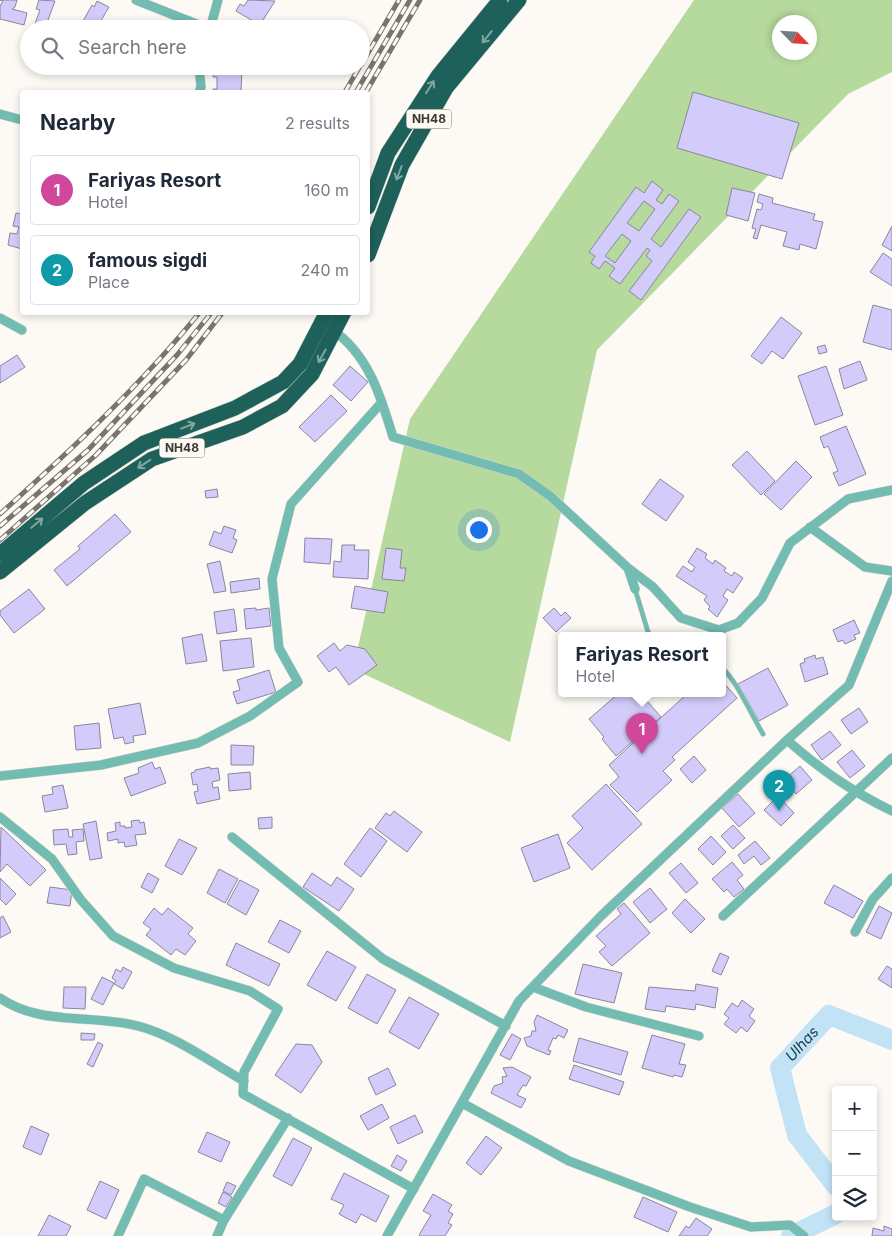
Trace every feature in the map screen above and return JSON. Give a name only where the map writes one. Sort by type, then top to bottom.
[{"type":"highway","name":"NH48","points":[[370,202],[388,153],[438,76],[500,0]]},
{"type":"highway","name":"NH48","points":[[370,250],[402,165],[446,88],[519,0]]},
{"type":"highway","name":"NH48","points":[[0,572],[85,504],[152,459],[243,427],[282,406],[312,374],[343,315]]},
{"type":"highway","name":"NH48","points":[[0,554],[84,484],[144,443],[235,408],[283,382],[300,364],[324,318]]},
{"type":"street","points":[[136,0],[187,20]]},
{"type":"street","points":[[212,20],[218,0]]},
{"type":"street","points":[[200,75],[200,90]]},
{"type":"street","points":[[0,114],[20,119]]},
{"type":"street","points":[[0,318],[22,330]]},
{"type":"street","points":[[324,318],[335,332],[353,347],[378,389],[393,437],[519,474],[550,496],[628,568],[653,587],[681,618],[718,630],[738,623],[762,598],[790,543],[848,499],[892,490]]},
{"type":"street","points":[[0,776],[101,766],[198,743],[250,716],[298,682],[279,648],[272,579],[291,504],[382,402]]},
{"type":"street","points":[[810,527],[865,567],[892,571]]},
{"type":"street","points":[[628,568],[635,589]]},
{"type":"street","points":[[387,1236],[520,1001],[601,916],[787,740],[849,685],[892,581]]},
{"type":"street","points":[[787,740],[820,769],[855,793],[892,811]]},
{"type":"street","points":[[723,916],[892,758]]},
{"type":"street","points":[[0,817],[52,859],[81,900],[113,936],[174,968],[250,991],[278,1009],[244,1072],[243,1094],[414,1189]]},
{"type":"street","points":[[232,837],[384,959],[506,1026]]},
{"type":"street","points":[[855,932],[873,899],[892,878]]},
{"type":"street","points":[[533,987],[586,1007],[699,1036]]},
{"type":"street","points":[[0,998],[16,1007],[46,1016],[98,1020],[139,1026],[176,1042],[244,1081]]},
{"type":"street","points":[[462,1103],[569,1161],[690,1208],[751,1227],[790,1224],[804,1236]]},
{"type":"street","points":[[217,1236],[224,1220],[288,1118]]},
{"type":"street","points":[[118,1236],[144,1179],[224,1220]]},
{"type":"lane","points":[[635,589],[648,632]]},
{"type":"lane","points":[[726,672],[734,680],[742,699],[763,734]]},
{"type":"green space","points":[[694,0],[892,0],[892,72],[848,94],[597,350],[510,742],[353,669],[410,419]]},
{"type":"building","points":[[0,0],[17,0],[15,7],[12,9],[27,13],[25,20],[20,20],[20,24],[0,19],[0,6],[3,1]]},
{"type":"building","points":[[39,0],[55,1],[48,20],[36,20],[40,10],[36,9]]},
{"type":"building","points":[[248,0],[275,1],[263,20],[251,20],[236,11],[240,4],[244,6]]},
{"type":"building","points":[[97,1],[109,7],[101,20],[84,20],[92,5],[94,7]]},
{"type":"building","points":[[213,75],[242,75],[241,90],[213,90],[217,89],[217,77],[213,77]]},
{"type":"building","points":[[693,92],[799,123],[782,179],[677,148]]},
{"type":"building","points":[[652,181],[663,190],[656,200],[662,204],[669,194],[679,201],[651,239],[661,247],[689,209],[701,217],[641,300],[629,291],[652,261],[646,256],[650,250],[647,248],[620,284],[609,276],[615,268],[605,261],[599,269],[591,263],[595,256],[589,252],[636,187],[644,193]],"holes":[[[644,201],[655,209],[639,231],[627,223]],[[622,234],[631,241],[615,263],[605,256]]]},
{"type":"building","points":[[732,188],[755,193],[748,221],[726,215]]},
{"type":"building","points":[[759,194],[773,198],[772,203],[815,214],[813,220],[823,222],[816,249],[800,244],[799,250],[783,246],[787,232],[761,225],[757,239],[753,238],[756,229],[752,228],[757,209],[761,210],[763,204],[757,202]]},
{"type":"building","points":[[16,213],[20,214],[20,248],[8,245],[10,233],[17,234],[19,227],[13,226]]},
{"type":"building","points":[[892,226],[892,251],[882,245]]},
{"type":"building","points":[[883,253],[892,259],[892,286],[870,272]]},
{"type":"building","points":[[873,305],[892,310],[892,350],[863,342]]},
{"type":"building","points":[[781,317],[802,333],[783,359],[772,351],[762,364],[751,356]]},
{"type":"building","points":[[825,345],[827,352],[819,354],[817,347]]},
{"type":"building","points":[[17,355],[25,367],[0,383],[0,366]]},
{"type":"building","points":[[860,361],[867,380],[844,389],[839,369]]},
{"type":"building","points":[[350,366],[368,382],[351,401],[333,385]]},
{"type":"building","points":[[826,366],[843,415],[815,425],[798,376]]},
{"type":"building","points":[[331,395],[347,411],[315,442],[299,427]]},
{"type":"building","points":[[846,426],[866,474],[839,486],[833,473],[838,471],[828,446],[824,448],[820,437]]},
{"type":"building","points":[[747,451],[775,481],[761,495],[732,465]]},
{"type":"building","points":[[796,461],[812,477],[781,510],[764,494]]},
{"type":"building","points":[[660,479],[684,496],[666,521],[642,504]]},
{"type":"building","points":[[217,489],[218,497],[206,498],[205,491]]},
{"type":"building","points":[[115,514],[131,532],[67,586],[54,570],[80,549],[78,546]]},
{"type":"building","points":[[224,526],[236,530],[233,538],[237,540],[232,553],[209,545],[214,531],[221,534]]},
{"type":"building","points":[[305,538],[332,539],[330,564],[304,562]]},
{"type":"building","points":[[342,545],[355,545],[354,550],[369,550],[368,579],[333,577],[334,561],[341,562]]},
{"type":"building","points":[[386,548],[402,550],[400,568],[406,568],[404,581],[382,579]]},
{"type":"building","points":[[697,548],[707,554],[705,558],[713,564],[715,560],[726,568],[724,571],[732,576],[734,572],[743,578],[733,593],[727,589],[723,596],[728,600],[717,617],[708,609],[710,607],[704,600],[707,596],[676,576],[683,566],[692,572],[695,567],[688,562]]},
{"type":"building","points":[[220,561],[226,591],[214,593],[207,564]]},
{"type":"building","points":[[259,578],[260,589],[231,593],[230,582]]},
{"type":"building","points":[[355,586],[388,592],[384,613],[351,608]]},
{"type":"building","points":[[29,589],[45,609],[14,633],[0,615],[0,611]]},
{"type":"building","points":[[256,608],[256,610],[269,608],[271,626],[246,629],[244,609]]},
{"type":"building","points":[[554,608],[561,616],[565,612],[571,618],[556,632],[543,618]]},
{"type":"building","points":[[234,609],[237,631],[217,634],[214,612]]},
{"type":"building","points":[[854,620],[860,633],[854,635],[856,639],[845,644],[843,640],[838,642],[833,630]]},
{"type":"building","points":[[202,634],[207,661],[186,664],[182,638]]},
{"type":"building","points":[[251,638],[254,667],[223,671],[220,641]]},
{"type":"building","points":[[334,643],[340,651],[347,645],[365,649],[377,665],[349,685],[336,667],[329,672],[317,656]]},
{"type":"building","points":[[815,655],[816,659],[823,657],[828,674],[805,682],[800,664],[805,662],[804,659]]},
{"type":"building","points":[[768,668],[788,705],[759,721],[738,684]]},
{"type":"building","points":[[269,670],[276,692],[237,704],[233,692],[240,690],[237,680]]},
{"type":"building","points":[[726,686],[737,698],[672,757],[675,760],[663,771],[672,780],[637,812],[610,785],[619,777],[609,765],[684,697],[726,697]]},
{"type":"building","points":[[614,697],[644,697],[661,717],[616,756],[602,739],[604,737],[589,719]]},
{"type":"building","points":[[140,703],[146,734],[133,736],[134,742],[125,744],[123,737],[114,739],[108,709]]},
{"type":"building","points":[[859,708],[868,722],[851,734],[841,720]]},
{"type":"building","points":[[99,723],[101,748],[76,750],[74,726]]},
{"type":"building","points":[[830,731],[841,745],[822,760],[811,745]]},
{"type":"building","points":[[231,745],[254,746],[253,765],[231,765]]},
{"type":"building","points":[[852,750],[865,766],[850,778],[837,762]]},
{"type":"building","points":[[694,756],[706,770],[692,783],[680,769]]},
{"type":"building","points":[[152,762],[155,769],[160,767],[166,783],[131,796],[124,778],[139,773],[138,768]]},
{"type":"building","points":[[800,766],[812,780],[796,794],[784,780]]},
{"type":"building","points":[[210,767],[210,769],[218,768],[220,780],[212,782],[213,788],[218,787],[220,799],[197,804],[194,792],[198,791],[197,784],[193,785],[191,773],[195,772],[195,770]]},
{"type":"building","points":[[250,772],[251,789],[229,791],[228,774]]},
{"type":"building","points":[[606,784],[642,824],[592,870],[567,843],[583,828],[572,816]]},
{"type":"building","points":[[63,785],[68,808],[45,812],[42,796],[53,794],[52,787]]},
{"type":"building","points":[[738,794],[755,813],[739,827],[722,808]]},
{"type":"building","points":[[778,796],[794,813],[781,826],[764,810]]},
{"type":"building","points":[[394,811],[422,832],[407,852],[375,828],[386,813],[390,816]]},
{"type":"building","points":[[272,817],[272,828],[259,829],[258,818]]},
{"type":"building","points":[[139,820],[140,823],[144,822],[146,834],[135,835],[137,845],[125,847],[124,842],[118,843],[118,839],[108,841],[107,833],[116,831],[115,823],[120,822],[120,826],[125,826],[125,828],[132,827],[131,821]]},
{"type":"building","points":[[96,821],[102,858],[90,860],[83,824]]},
{"type":"building","points":[[733,825],[745,838],[733,849],[721,836]]},
{"type":"building","points":[[1,827],[46,870],[30,886],[7,864],[0,872]]},
{"type":"building","points":[[370,828],[387,841],[361,877],[344,864]]},
{"type":"building","points":[[68,829],[69,837],[73,837],[72,830],[83,829],[84,841],[76,842],[77,854],[68,855],[66,844],[54,845],[53,830]]},
{"type":"building","points":[[558,834],[570,868],[534,882],[521,848]]},
{"type":"building","points":[[711,836],[726,852],[713,865],[698,849]]},
{"type":"building","points":[[179,839],[197,848],[182,875],[165,866]]},
{"type":"building","points":[[755,841],[770,858],[761,865],[754,856],[744,864],[738,855]]},
{"type":"building","points":[[732,862],[743,875],[737,880],[744,889],[734,897],[727,889],[724,892],[712,879]]},
{"type":"building","points":[[681,863],[698,883],[686,893],[669,873]]},
{"type":"building","points":[[219,869],[238,879],[225,903],[207,893]]},
{"type":"building","points":[[148,873],[159,879],[152,893],[141,887]]},
{"type":"building","points":[[312,873],[331,886],[337,877],[354,889],[339,911],[303,887]]},
{"type":"building","points":[[0,878],[16,894],[6,905],[0,899]]},
{"type":"building","points":[[240,880],[259,890],[246,915],[227,904]]},
{"type":"building","points":[[834,885],[863,901],[853,918],[824,903]]},
{"type":"building","points":[[50,887],[72,890],[70,906],[47,903]]},
{"type":"building","points":[[650,888],[667,909],[650,923],[633,902]]},
{"type":"building","points":[[685,899],[705,919],[691,933],[672,913]]},
{"type":"building","points":[[624,903],[650,933],[612,966],[599,952],[606,946],[596,936],[621,914],[617,909]]},
{"type":"building","points":[[879,906],[892,913],[881,939],[866,932]]},
{"type":"building","points":[[154,908],[162,915],[168,908],[193,928],[188,934],[196,941],[185,955],[176,949],[171,955],[146,935],[151,929],[143,923]]},
{"type":"building","points":[[3,916],[11,932],[0,938],[0,918]]},
{"type":"building","points":[[280,920],[301,931],[289,953],[268,942]]},
{"type":"building","points":[[236,943],[280,964],[269,986],[226,965]]},
{"type":"building","points":[[327,951],[356,967],[336,1001],[307,985]]},
{"type":"building","points":[[720,953],[729,957],[721,975],[712,971]]},
{"type":"building","points":[[583,964],[622,973],[614,1003],[575,994]]},
{"type":"building","points":[[887,966],[892,969],[892,988],[878,979]]},
{"type":"building","points":[[123,967],[132,972],[123,989],[114,984],[116,981],[112,978],[116,969],[121,972]]},
{"type":"building","points":[[367,974],[396,990],[377,1024],[348,1008]]},
{"type":"building","points":[[102,977],[114,983],[103,1005],[91,999]]},
{"type":"building","points":[[696,984],[718,988],[715,1008],[696,1004],[695,1010],[666,1006],[665,1012],[645,1009],[649,987],[695,991]]},
{"type":"building","points":[[64,987],[86,987],[85,1009],[63,1008]]},
{"type":"building","points":[[409,997],[439,1014],[419,1049],[389,1032]]},
{"type":"building","points":[[742,1000],[754,1009],[749,1016],[755,1021],[747,1032],[741,1027],[736,1033],[724,1024],[729,1018],[724,1014],[732,1003],[738,1007]]},
{"type":"building","points":[[537,1015],[568,1030],[564,1038],[558,1035],[556,1039],[553,1038],[548,1050],[551,1051],[549,1055],[527,1046],[524,1038],[531,1036],[532,1031],[536,1031],[534,1022]]},
{"type":"building","points":[[81,1033],[95,1034],[94,1040],[81,1040]]},
{"type":"building","points":[[512,1034],[521,1039],[510,1060],[500,1055]]},
{"type":"building","points":[[652,1035],[685,1044],[679,1064],[686,1065],[682,1077],[674,1075],[673,1077],[642,1068]]},
{"type":"building","points":[[579,1038],[628,1052],[621,1075],[573,1061]]},
{"type":"building","points":[[98,1042],[103,1045],[93,1067],[87,1064]]},
{"type":"building","points":[[296,1044],[312,1045],[322,1062],[301,1093],[275,1075]]},
{"type":"building","points":[[574,1065],[624,1082],[619,1095],[569,1079]]},
{"type":"building","points":[[512,1067],[531,1077],[526,1086],[523,1085],[517,1095],[526,1099],[521,1108],[491,1093],[494,1086],[503,1083],[502,1077],[507,1076],[503,1068]]},
{"type":"building","points":[[388,1068],[396,1085],[376,1095],[368,1078]]},
{"type":"building","points":[[382,1104],[389,1118],[368,1130],[360,1116]]},
{"type":"building","points":[[415,1115],[423,1132],[398,1144],[390,1127]]},
{"type":"building","points":[[31,1126],[49,1134],[41,1155],[23,1147]]},
{"type":"building","points":[[207,1132],[230,1142],[221,1162],[198,1152]]},
{"type":"building","points":[[486,1136],[502,1148],[481,1175],[466,1163]]},
{"type":"building","points":[[293,1138],[312,1148],[292,1186],[273,1176]]},
{"type":"building","points":[[397,1155],[407,1161],[401,1171],[391,1166]]},
{"type":"building","points":[[344,1173],[389,1196],[376,1222],[361,1214],[356,1223],[339,1214],[344,1205],[331,1199]]},
{"type":"building","points":[[100,1181],[119,1190],[106,1219],[87,1210]]},
{"type":"building","points":[[227,1182],[236,1186],[231,1195],[223,1191]]},
{"type":"building","points":[[223,1192],[232,1197],[226,1207],[218,1203]]},
{"type":"building","points":[[433,1194],[452,1205],[448,1211],[453,1214],[448,1223],[452,1225],[445,1236],[421,1236],[419,1235],[431,1215],[423,1211]]},
{"type":"building","points":[[643,1197],[677,1212],[668,1232],[634,1217]]},
{"type":"building","points":[[49,1215],[71,1226],[66,1236],[38,1236]]},
{"type":"building","points":[[696,1218],[712,1229],[707,1236],[679,1236],[686,1226],[689,1228]]},
{"type":"building","points":[[884,1226],[892,1229],[892,1236],[872,1236],[873,1228],[884,1231]]},
{"type":"waterway","name":"Ulhas","points":[[832,1181],[797,1135],[780,1068],[829,1015],[892,1040]]},
{"type":"waterway","name":"Ulhas","points":[[791,1236],[832,1216]]},
{"type":"railway","points":[[370,50],[399,0]]},
{"type":"railway","points":[[370,68],[410,0]]},
{"type":"railway","points":[[367,90],[420,0]]},
{"type":"railway","points":[[346,90],[355,75]]},
{"type":"railway","points":[[357,90],[366,75]]},
{"type":"railway","points":[[0,514],[129,392],[197,315]]},
{"type":"railway","points":[[0,526],[88,450],[177,355],[210,315]]},
{"type":"railway","points":[[0,540],[96,455],[186,360],[221,315]]},
{"type":"place","name":"Fariyas Resort","points":[[642,754]]},
{"type":"place","name":"famous sigdi","points":[[779,811]]}]
